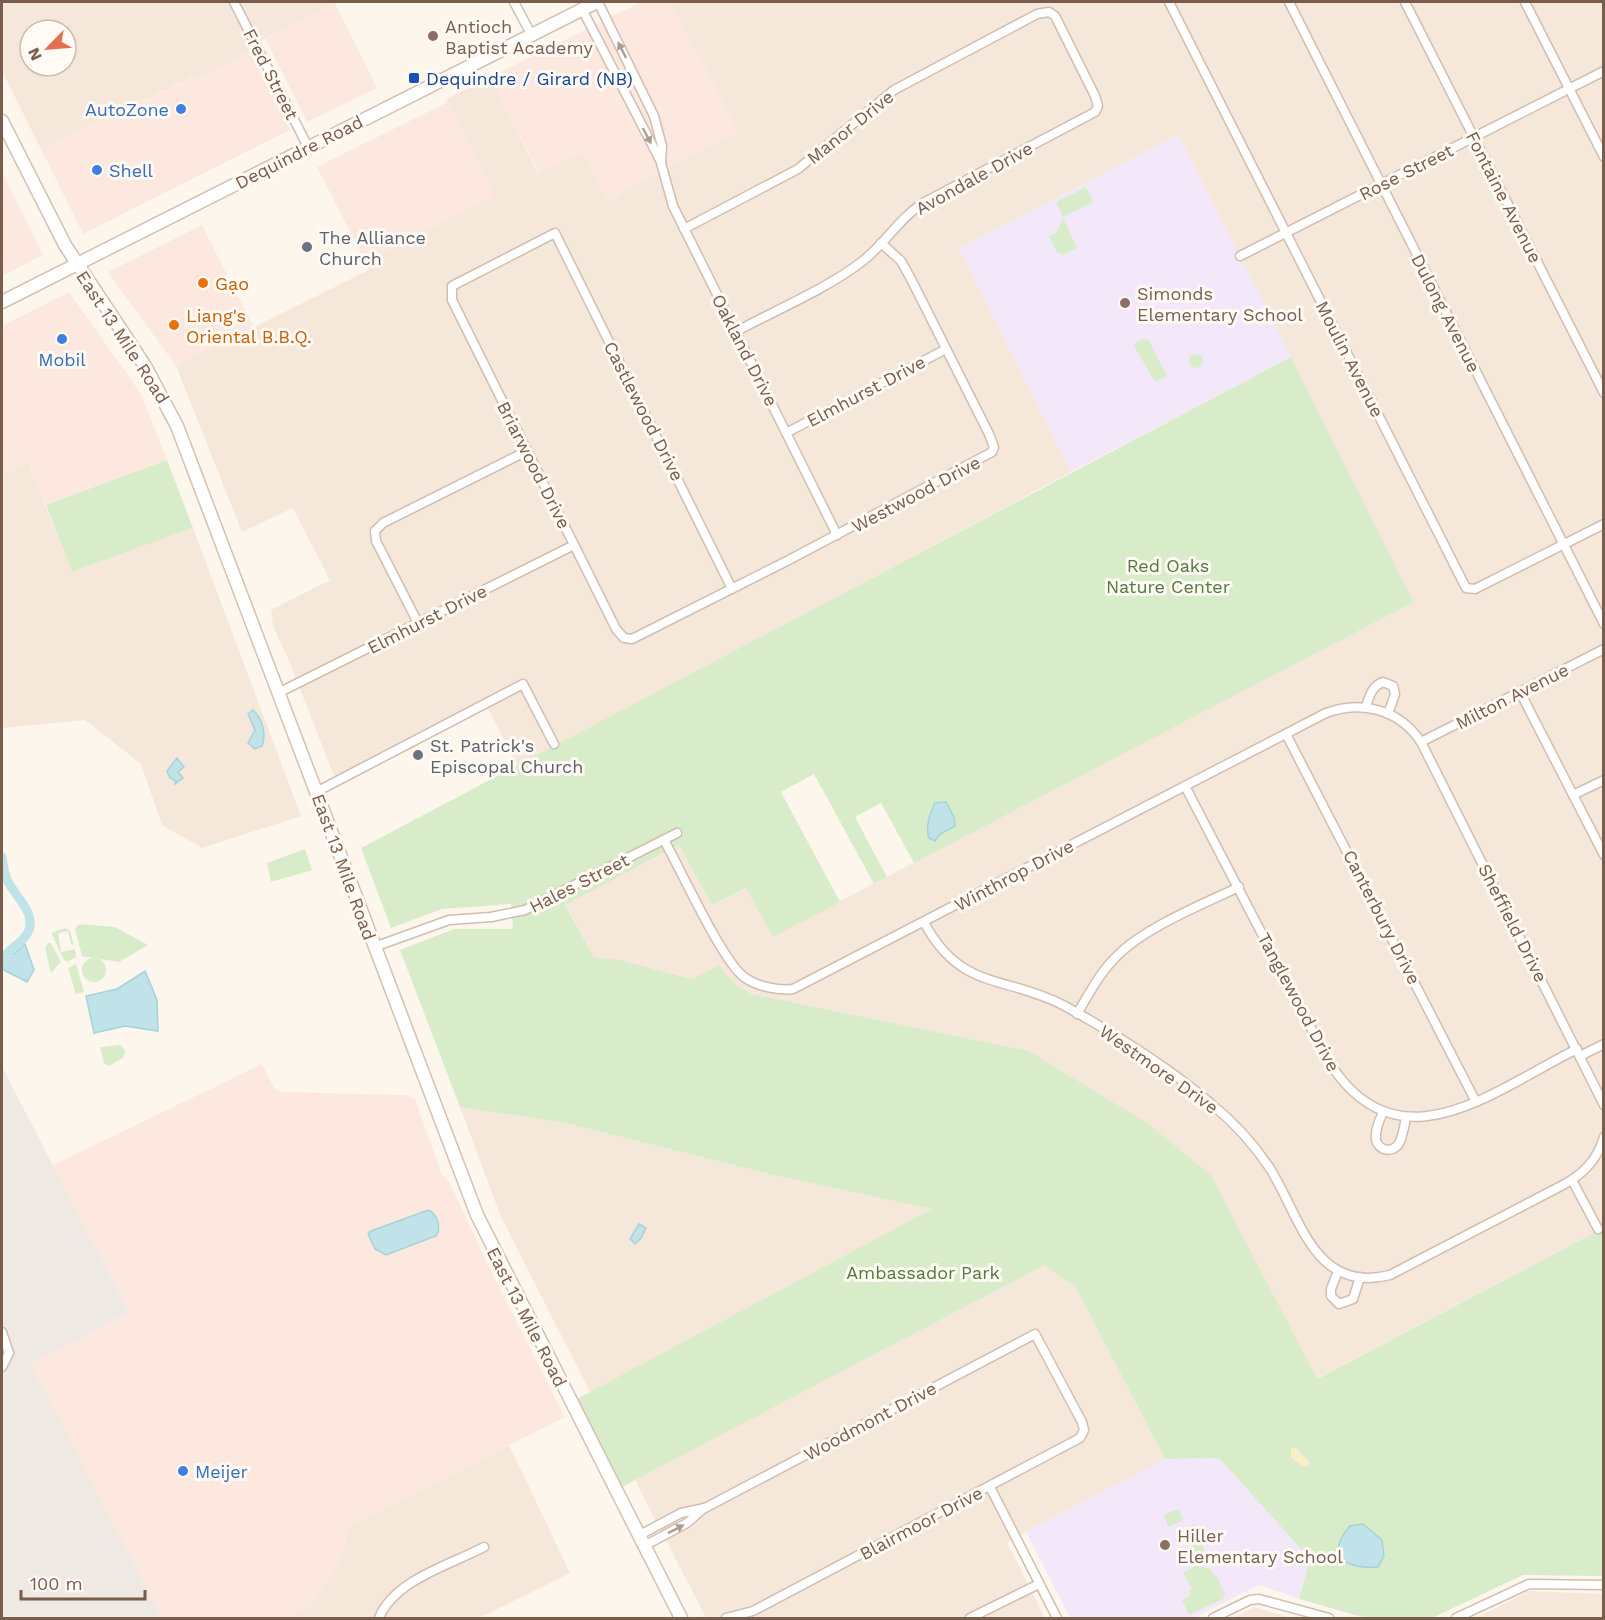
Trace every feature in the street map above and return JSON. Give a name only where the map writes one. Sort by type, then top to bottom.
[{"type":"main road","name":"Dequindre Road","points":[[2,302],[598,2]]},
{"type":"main road","name":"East 13 Mile Road","points":[[2,121],[76,264],[145,366],[172,416],[484,1233],[681,1618]]},
{"type":"street","name":"Fred Street","points":[[234,2],[308,147]]},
{"type":"street","points":[[514,2],[531,34]]},
{"type":"street","name":"Oakland Drive","points":[[598,2],[645,95],[661,137],[661,162],[668,193],[684,229],[837,535]]},
{"type":"street","name":"Moulin Avenue","points":[[1169,2],[1466,588],[1475,589],[1563,544]]},
{"type":"street","name":"Dulong Avenue","points":[[1289,2],[1604,624]]},
{"type":"street","name":"Fontaine Avenue","points":[[1405,2],[1604,393]]},
{"type":"street","points":[[1524,2],[1604,157]]},
{"type":"street","name":"Oakland Drive","points":[[582,9],[661,162]]},
{"type":"street","name":"Avondale Drive","points":[[735,332],[844,274],[863,261],[903,218],[923,203],[1089,116],[1097,108],[1097,101],[1055,16],[1049,12]]},
{"type":"street","name":"Manor Drive","points":[[684,229],[798,169],[902,85],[1037,14],[1049,12]]},
{"type":"street","name":"Rose Street","points":[[1240,256],[1604,71]]},
{"type":"street","points":[[630,103],[645,95]]},
{"type":"street","name":"Castlewood Drive","points":[[451,290],[460,281],[555,233],[732,589]]},
{"type":"street","name":"Westwood Drive","points":[[624,638],[632,639],[732,589],[992,452],[993,443],[906,270],[894,254],[881,243]]},
{"type":"street","name":"Briarwood Drive","points":[[451,290],[452,300],[616,629],[624,638]]},
{"type":"street","name":"Elmhurst Drive","points":[[786,433],[946,349]]},
{"type":"street","points":[[418,623],[376,541],[375,531],[383,523],[527,450]]},
{"type":"street","points":[[1563,544],[1604,524]]},
{"type":"street","name":"Elmhurst Drive","points":[[278,693],[574,544]]},
{"type":"street","name":"Milton Avenue","points":[[1420,742],[1604,649]]},
{"type":"street","points":[[1366,706],[1371,691],[1383,682],[1393,686],[1395,694],[1388,714]]},
{"type":"street","points":[[316,792],[523,684],[554,744]]},
{"type":"street","points":[[1520,692],[1604,855]]},
{"type":"street","name":"Winthrop Drive","points":[[664,840],[728,958],[744,976],[754,982],[778,989],[793,989],[1335,709],[1366,706],[1388,714],[1407,726],[1420,742]]},
{"type":"street","name":"Canterbury Drive","points":[[1286,734],[1476,1102]]},
{"type":"street","name":"Sheffield Drive","points":[[1420,742],[1604,1105]]},
{"type":"street","points":[[1573,795],[1604,780]]},
{"type":"street","name":"Tanglewood Drive","points":[[1185,786],[1334,1071],[1355,1095],[1383,1112],[1406,1118],[1439,1116],[1476,1102],[1579,1053],[1604,1044]]},
{"type":"street","name":"Hales Street","points":[[374,947],[449,920],[506,916],[525,910],[676,833]]},
{"type":"street","points":[[1077,1014],[1102,972],[1125,949],[1143,936],[1239,886]]},
{"type":"street","name":"Westmore Drive","points":[[924,922],[945,953],[969,972],[988,982],[1044,997],[1077,1014],[1179,1078],[1234,1123],[1271,1171],[1312,1248],[1338,1271],[1360,1278],[1380,1277],[1400,1271],[1572,1180],[1601,1154]]},
{"type":"street","points":[[1383,1112],[1376,1139],[1379,1146],[1385,1149],[1394,1148],[1400,1143],[1406,1118]]},
{"type":"street","points":[[1601,1154],[1604,1137]]},
{"type":"street","points":[[1572,1180],[1598,1229]]},
{"type":"street","points":[[1338,1271],[1331,1289],[1331,1296],[1339,1304],[1353,1299],[1360,1278]]},
{"type":"street","points":[[2,1332],[8,1346],[8,1359],[2,1367]]},
{"type":"street","name":"Woodmont Drive","points":[[641,1541],[687,1523],[705,1508],[1035,1334]]},
{"type":"street","name":"Blairmoor Drive","points":[[726,1618],[753,1611],[1077,1440],[1084,1430],[1035,1334]]},
{"type":"street","points":[[990,1487],[1057,1618]]},
{"type":"street","points":[[379,1618],[385,1607],[400,1591],[484,1547]]},
{"type":"street","points":[[970,1618],[1039,1584]]},
{"type":"street","points":[[1456,1618],[1530,1584],[1604,1585]]},
{"type":"street","points":[[1213,1618],[1250,1600],[1259,1599],[1329,1618]]},
{"type":"street","name":"Blairmoor Drive","points":[[745,1618],[753,1611]]},
{"type":"shaded area","points":[[2,2],[338,2],[265,38],[250,52],[196,80],[194,76],[144,101],[142,98],[41,149],[2,71]]},
{"type":"shaded area","points":[[641,2],[671,2],[738,132],[606,200],[583,152],[539,173],[491,77]]},
{"type":"shaded area","points":[[671,2],[1603,2],[1603,1228],[1316,1379],[1211,1175],[1146,1123],[1029,1051],[752,994],[736,985],[719,965],[693,979],[620,960],[594,957],[565,904],[680,845],[712,905],[746,888],[773,936],[1414,602],[1178,135],[959,249],[1071,472],[518,767],[488,708],[338,786],[273,626],[271,610],[330,580],[293,508],[242,532],[176,366],[369,270],[365,261],[494,196],[446,99],[491,77],[538,173],[583,152],[607,200],[673,165]]},
{"type":"shaded area","points":[[335,3],[377,88],[307,122],[265,38]]},
{"type":"shaded area","points":[[250,52],[290,130],[83,234],[41,149],[142,98],[145,101]]},
{"type":"shaded area","points":[[448,102],[495,196],[365,261],[317,167]]},
{"type":"shaded area","name":"Simonds Elementary School","points":[[1178,135],[1291,357],[1071,472],[959,249]]},
{"type":"shaded area","points":[[2,172],[43,255],[2,276]]},
{"type":"shaded area","points":[[202,225],[254,328],[176,366],[108,272]]},
{"type":"shaded area","points":[[69,292],[141,394],[167,460],[46,505],[28,462],[2,475],[2,326]]},
{"type":"shaded area","points":[[28,462],[72,572],[193,528],[301,816],[202,848],[162,825],[141,764],[85,720],[2,728],[2,475]]},
{"type":"shaded area","points":[[262,1064],[274,1088],[280,1092],[406,1095],[415,1099],[442,1175],[450,1183],[490,1269],[565,1417],[349,1525],[339,1561],[323,1591],[309,1607],[287,1618],[162,1618],[29,1362],[129,1312],[53,1165]]},
{"type":"shaded area","points":[[2,1067],[129,1312],[30,1363],[162,1618],[2,1618]]},
{"type":"shaded area","points":[[460,1107],[565,1123],[769,1174],[933,1209],[590,1392],[501,1217]]},
{"type":"shaded area","points":[[1045,1265],[1076,1288],[1165,1459],[1007,1542],[1045,1618],[706,1618],[635,1480]]},
{"type":"shaded area","points":[[509,1445],[570,1573],[479,1618],[287,1618],[309,1607],[339,1561],[349,1525]]},
{"type":"shaded area","name":"Hiller Elementary School","points":[[1219,1458],[1310,1559],[1299,1599],[1259,1585],[1193,1618],[1070,1618],[1026,1532],[1165,1459]]},
{"type":"shaded area","points":[[1529,1591],[1603,1594],[1603,1618],[1476,1618]]},
{"type":"shaded area","points":[[1255,1607],[1292,1618],[1233,1618]]},
{"type":"green space","points":[[1086,187],[1093,202],[1063,217],[1056,202]]},
{"type":"green space","points":[[1063,218],[1077,248],[1063,255],[1057,253],[1049,236],[1056,233]]},
{"type":"green space","points":[[1143,339],[1149,341],[1167,376],[1155,382],[1133,344]]},
{"type":"green space","points":[[1196,354],[1201,356],[1203,361],[1201,366],[1196,368],[1191,366],[1189,361],[1191,356]]},
{"type":"green space","points":[[1291,357],[1414,602],[914,863],[881,803],[855,817],[887,877],[874,884],[814,774],[781,792],[840,902],[773,937],[746,888],[712,905],[679,845],[565,905],[594,957],[620,960],[692,979],[719,965],[736,985],[752,994],[1029,1051],[1147,1123],[1211,1175],[1317,1379],[1603,1228],[1603,1576],[1523,1575],[1432,1618],[1366,1618],[1299,1599],[1310,1559],[1219,1458],[1165,1459],[1076,1288],[1045,1265],[616,1490],[571,1402],[932,1209],[769,1174],[565,1123],[460,1107],[400,950],[454,929],[513,929],[511,904],[442,909],[391,928],[361,848]]},
{"type":"green space","points":[[167,460],[193,528],[72,572],[46,505]]},
{"type":"green space","points":[[305,849],[312,870],[271,882],[267,863]]},
{"type":"green space","points":[[79,924],[115,927],[148,945],[119,962],[82,956],[75,929]]},
{"type":"green space","points":[[65,928],[70,931],[74,945],[71,944],[68,931],[58,933],[61,952],[75,949],[76,957],[67,962],[64,960],[52,935],[53,932]]},
{"type":"green space","points":[[48,943],[51,943],[61,962],[51,973],[45,948]]},
{"type":"green space","points":[[94,958],[102,962],[106,970],[102,978],[94,982],[86,978],[82,970],[86,962]]},
{"type":"green space","points":[[76,964],[84,992],[76,994],[68,968]]},
{"type":"green space","points":[[120,1045],[125,1050],[124,1057],[109,1066],[104,1063],[100,1047]]},
{"type":"green space","points":[[1178,1509],[1184,1520],[1168,1527],[1164,1515]]},
{"type":"green space","points":[[1194,1524],[1203,1538],[1200,1541],[1205,1552],[1197,1556],[1184,1529]]},
{"type":"green space","points":[[1201,1563],[1203,1567],[1210,1569],[1214,1576],[1216,1575],[1225,1594],[1223,1599],[1189,1615],[1182,1600],[1191,1595],[1189,1590],[1192,1588],[1183,1573]]},
{"type":"sand","points":[[1296,1448],[1309,1462],[1308,1466],[1303,1467],[1291,1457],[1291,1449]]},
{"type":"water","points":[[253,710],[264,731],[262,746],[255,749],[248,743],[255,730],[248,714]]},
{"type":"water","points":[[177,758],[184,767],[178,772],[183,778],[175,784],[176,781],[170,778],[167,771]]},
{"type":"water","points":[[946,802],[954,817],[955,826],[940,834],[935,841],[929,838],[928,834],[930,816],[935,803]]},
{"type":"water","points":[[25,944],[34,970],[27,982],[2,969],[7,951],[14,954]]},
{"type":"water","points":[[145,971],[157,1000],[158,1031],[125,1026],[94,1033],[86,996],[117,989]]},
{"type":"water","points":[[428,1210],[438,1221],[439,1229],[436,1236],[386,1255],[375,1249],[368,1234],[371,1231]]},
{"type":"water","points":[[639,1224],[646,1228],[635,1244],[630,1239]]},
{"type":"water","points":[[1363,1524],[1382,1540],[1384,1556],[1378,1567],[1348,1563],[1339,1553],[1342,1537],[1350,1526]]},
{"type":"waterway","points":[[2,857],[7,880],[30,920],[27,934],[2,961]]},
{"type":"place","name":"Antioch Baptist Academy","points":[[433,36]]},
{"type":"place","name":"Dequindre / Girard (NB)","points":[[414,78]]},
{"type":"place","name":"AutoZone","points":[[181,109]]},
{"type":"place","name":"Shell","points":[[97,170]]},
{"type":"place","name":"The Alliance Church","points":[[307,247]]},
{"type":"place","name":"Gạo","points":[[203,283]]},
{"type":"place","name":"Simonds Elementary School","points":[[1125,303]]},
{"type":"place","name":"Liang's Oriental B.B.Q.","points":[[174,325]]},
{"type":"place","name":"Mobil","points":[[62,339]]},
{"type":"place","name":"St. Patrick's Episcopal Church","points":[[418,755]]},
{"type":"place","name":"Meijer","points":[[183,1471]]},
{"type":"place","name":"Hiller Elementary School","points":[[1165,1545]]},
{"type":"park label","name":"Red Oaks Nature Center","points":[[1168,575]]},
{"type":"park label","name":"Ambassador Park","points":[[923,1272]]}]
